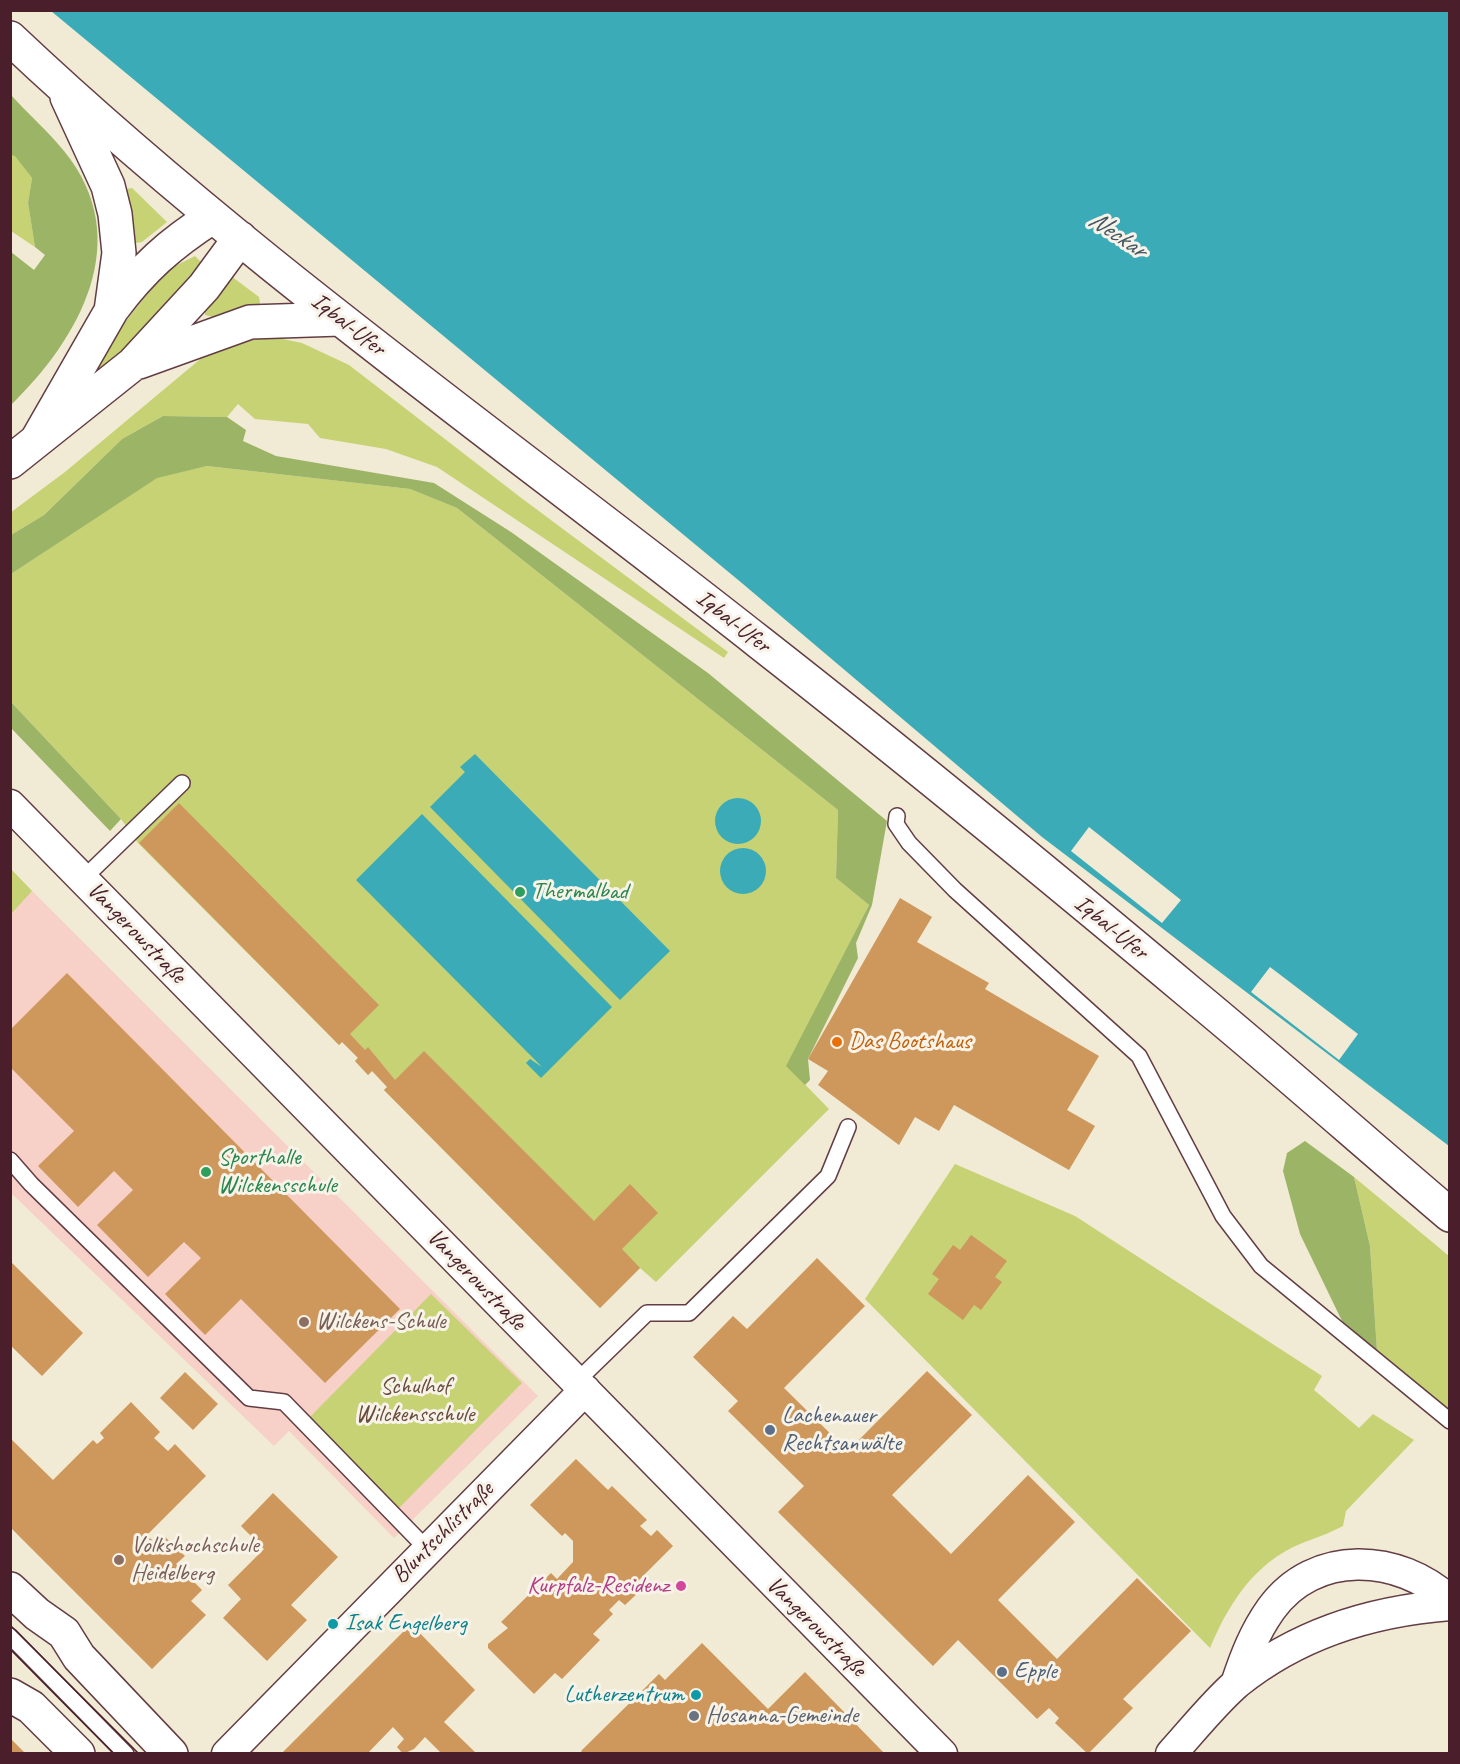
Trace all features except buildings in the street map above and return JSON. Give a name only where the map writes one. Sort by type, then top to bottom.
[{"type":"main road","name":"Iqbal-Ufer","points":[[10,38],[62,87],[212,217],[340,320],[759,641],[1196,997],[1449,1215]]},
{"type":"main road","points":[[62,87],[108,186],[115,214],[119,252],[111,311]]},
{"type":"main road","points":[[37,440],[111,311],[139,273],[185,234],[212,217]]},
{"type":"main road","points":[[10,462],[133,364],[204,287],[240,238]]},
{"type":"main road","points":[[133,364],[250,322],[340,320]]},
{"type":"main road","points":[[10,1589],[37,1614],[64,1633],[80,1657],[171,1754]]},
{"type":"main road","points":[[10,1695],[31,1707],[78,1754]]},
{"type":"street","name":"Vangerowstraße","points":[[10,805],[942,1754]]},
{"type":"street","name":"Bluntschlistraße","points":[[227,1754],[427,1549],[581,1386]]},
{"type":"street","points":[[1236,1684],[1251,1639],[1271,1608],[1283,1594],[1317,1573],[1351,1565],[1371,1564],[1398,1568],[1430,1585],[1449,1603]]},
{"type":"street","points":[[1171,1754],[1236,1684],[1295,1644],[1338,1626],[1384,1613],[1449,1603]]},
{"type":"lane","points":[[83,879],[182,783]]},
{"type":"lane","points":[[897,816],[896,824],[909,843],[955,890],[1139,1056],[1223,1216],[1261,1266],[1449,1421]]},
{"type":"lane","points":[[581,1386],[647,1313],[689,1313],[828,1176],[848,1127]]},
{"type":"lane","points":[[10,1160],[39,1192],[249,1398],[284,1402],[427,1549]]},
{"type":"lane","points":[[10,1636],[126,1754]]},
{"type":"shaded area","name":"Wilckens-Schule","points":[[10,869],[538,1396],[394,1538],[289,1431],[274,1446],[11,1193]]},
{"type":"green space","points":[[11,95],[64,151],[85,184],[96,218],[97,252],[90,286],[77,318],[59,349],[11,405],[11,252],[34,270],[45,255],[35,247],[28,203],[32,178],[15,156],[11,155]]},
{"type":"green space","points":[[10,155],[15,155],[32,178],[28,203],[35,247],[11,231]]},
{"type":"green space","points":[[132,188],[167,222],[142,242],[136,243],[130,236],[124,193],[126,189]]},
{"type":"green space","points":[[195,256],[202,263],[200,269],[106,370],[97,369],[95,359],[167,270]]},
{"type":"green space","points":[[231,276],[259,297],[260,303],[255,308],[213,317],[205,315],[205,308]]},
{"type":"green space","points":[[278,338],[302,343],[349,365],[520,497],[728,652],[724,658],[437,467],[386,449],[320,438],[308,424],[255,419],[238,404],[227,417],[163,416],[122,439],[44,515],[11,535],[10,513],[65,472],[204,356],[246,340]]},
{"type":"green space","points":[[163,416],[227,417],[246,430],[243,441],[276,456],[434,483],[511,532],[708,673],[887,821],[872,905],[856,943],[858,958],[808,1059],[810,1080],[805,1085],[786,1066],[869,905],[836,878],[838,810],[457,508],[410,489],[207,466],[157,478],[11,574],[11,535],[44,515],[122,439]]},
{"type":"green space","name":"Thermalbad","points":[[207,466],[410,489],[457,508],[838,810],[836,878],[869,905],[787,1066],[829,1109],[656,1282],[640,1268],[600,1308],[384,1090],[391,1084],[375,1068],[368,1075],[355,1061],[361,1054],[346,1038],[339,1045],[138,843],[121,819],[11,702],[11,574],[157,477]]},
{"type":"green space","points":[[11,702],[121,819],[110,831],[11,728]]},
{"type":"green space","points":[[11,869],[32,891],[10,914]]},
{"type":"green space","points":[[1305,1141],[1354,1177],[1370,1246],[1377,1351],[1342,1321],[1300,1234],[1283,1171],[1287,1153]]},
{"type":"green space","points":[[955,1164],[1075,1216],[1322,1376],[1314,1390],[1359,1428],[1373,1414],[1414,1440],[1346,1511],[1343,1526],[1284,1552],[1256,1574],[1234,1601],[1210,1648],[865,1299]]},
{"type":"green space","points":[[1354,1177],[1449,1256],[1449,1411],[1377,1351],[1370,1246]]},
{"type":"green space","name":"Schulhof Wilckensschule","points":[[431,1294],[522,1383],[399,1508],[308,1419]]},
{"type":"water","name":"Neckar","points":[[51,11],[1449,11],[1449,1146],[1042,837],[743,584]]},
{"type":"water","points":[[475,754],[670,951],[620,1000],[430,807],[465,772],[460,767]]},
{"type":"water","points":[[738,798],[747,799],[754,805],[760,812],[760,830],[754,837],[747,843],[738,844],[729,843],[722,837],[716,830],[715,821],[716,812],[722,805],[729,799]]},
{"type":"water","points":[[422,814],[612,1007],[541,1078],[526,1063],[530,1059],[542,1067],[356,880]]},
{"type":"water","points":[[743,848],[752,849],[759,855],[765,862],[765,880],[759,887],[752,893],[743,894],[734,893],[727,887],[721,880],[720,871],[721,862],[727,855],[734,849]]},
{"type":"pier","points":[[1089,827],[1181,900],[1162,923],[1071,851]]},
{"type":"pier","points":[[1270,967],[1358,1034],[1339,1060],[1251,992]]},
{"type":"tram line","points":[[10,1625],[139,1754]]},
{"type":"tram line","points":[[10,1649],[114,1754]]},
{"type":"place","name":"Thermalbad","points":[[520,892]]},
{"type":"place","name":"Das Bootshaus","points":[[837,1042]]},
{"type":"place","name":"Sporthalle Wilckensschule","points":[[206,1172]]},
{"type":"place","name":"Wilckens-Schule","points":[[304,1322]]},
{"type":"place","name":"Lachenauer Rechtsanwälte","points":[[770,1430]]},
{"type":"place","name":"Volkshochschule Heidelberg","points":[[119,1560]]},
{"type":"place","name":"Kurpfalz-Residenz","points":[[681,1586]]},
{"type":"place","name":"Isak Engelberg","points":[[333,1624]]},
{"type":"place","name":"Epple","points":[[1002,1672]]},
{"type":"place","name":"Lutherzentrum","points":[[696,1695]]},
{"type":"place","name":"Hosanna-Gemeinde","points":[[694,1716]]}]
